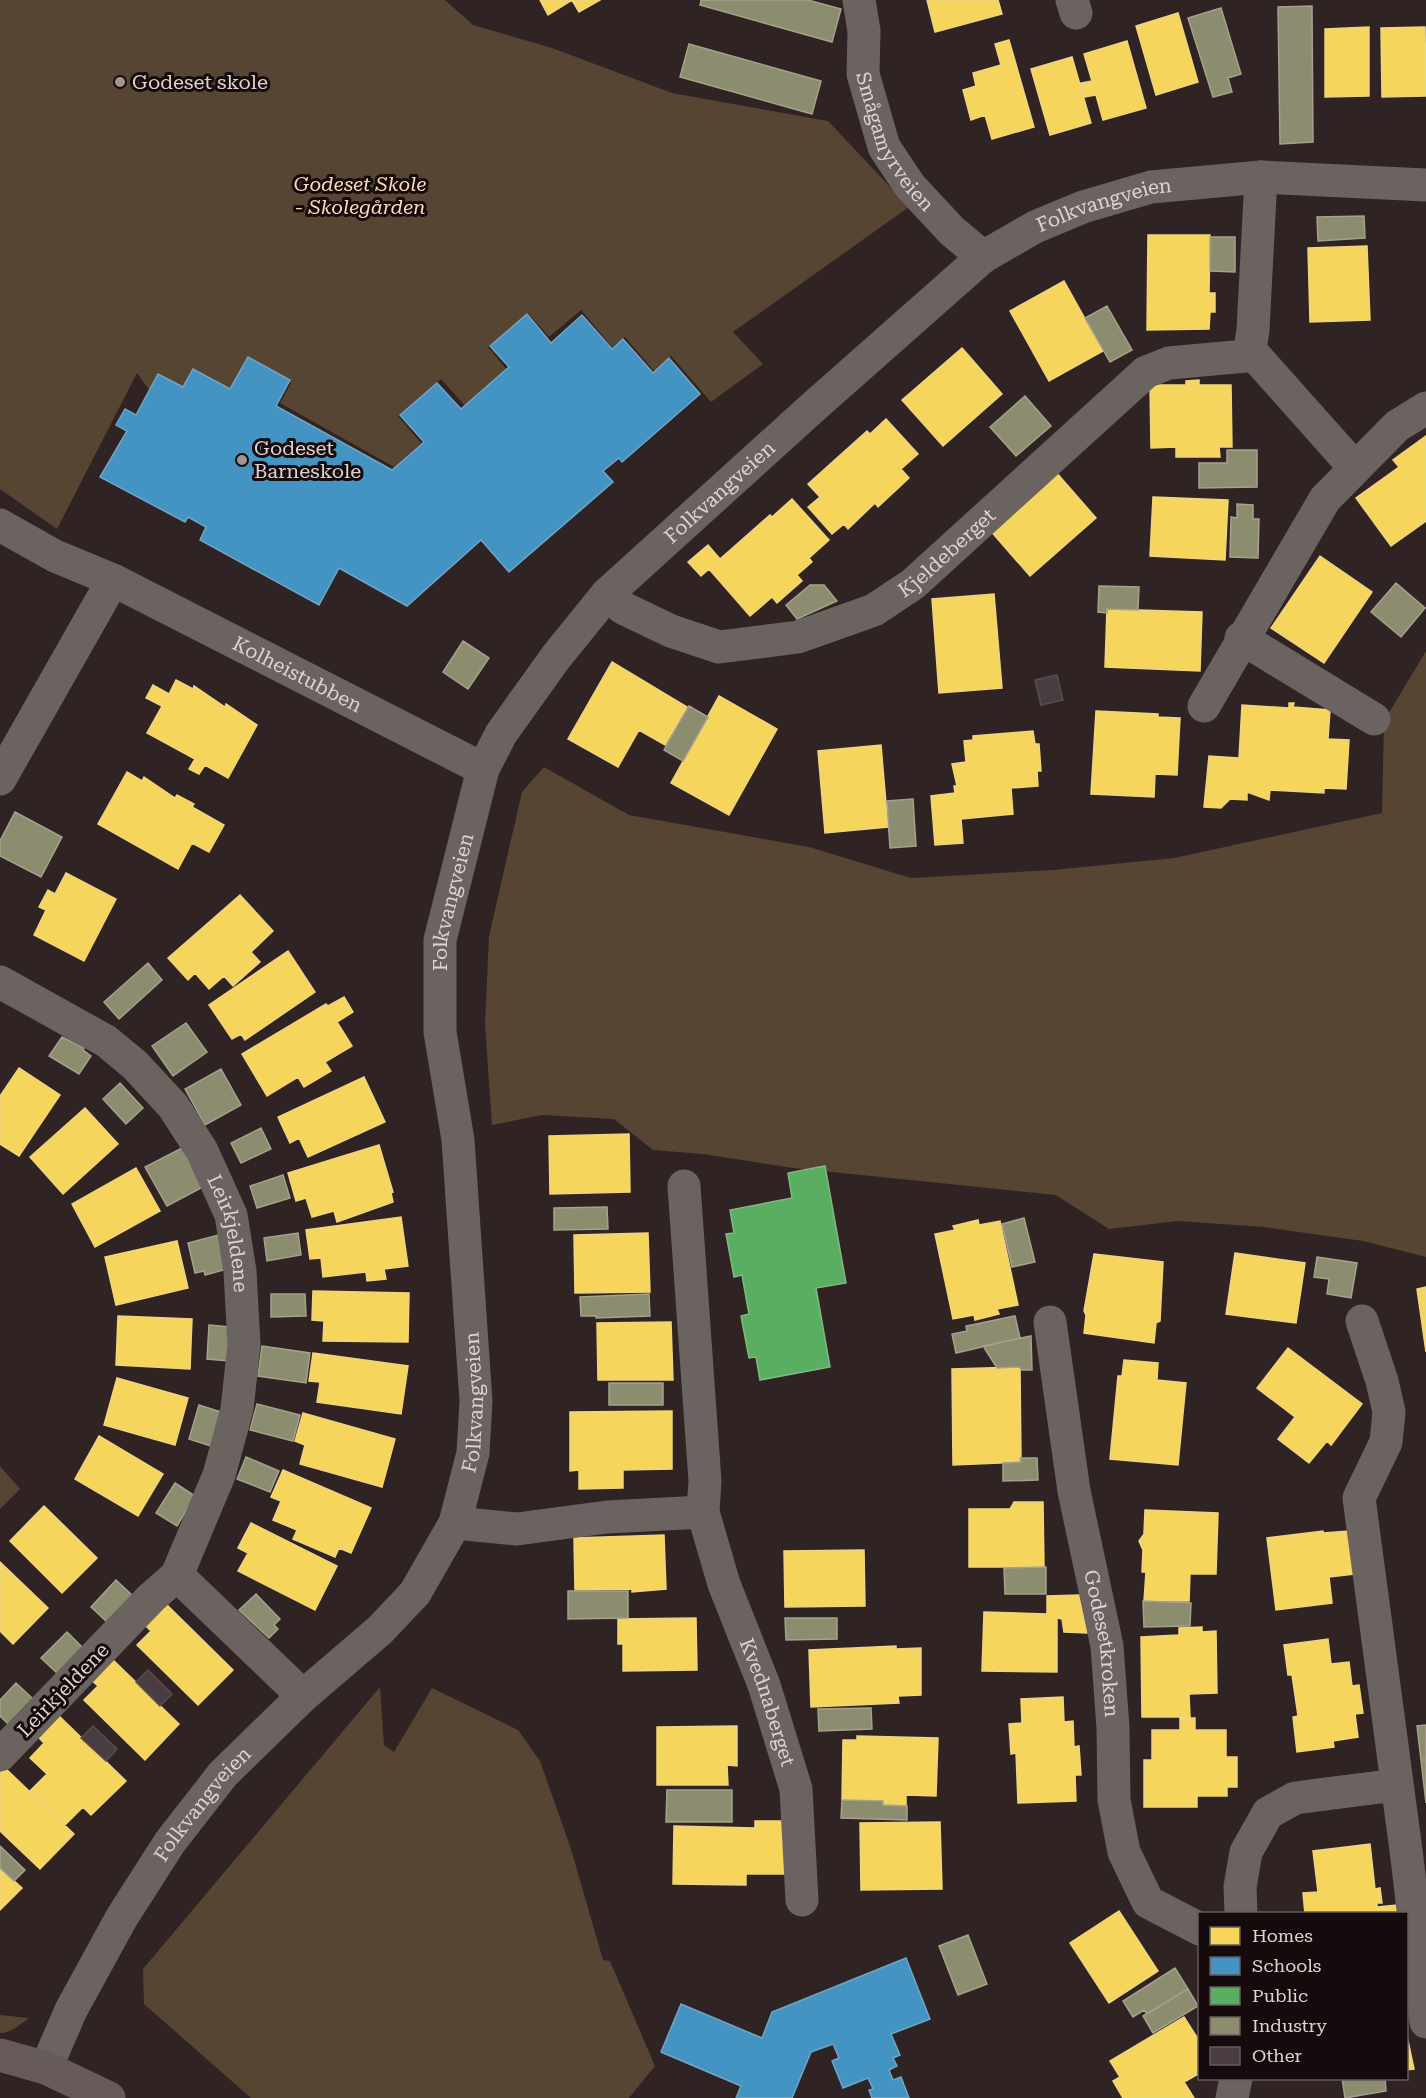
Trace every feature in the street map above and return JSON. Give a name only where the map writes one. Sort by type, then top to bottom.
[{"type":"main road","points":[[0,2055],[46,2068],[109,2098]]},
{"type":"street","name":"Smågamyrveien","points":[[859,0],[864,31],[863,74],[884,147],[910,186],[952,231],[983,257]]},
{"type":"street","name":"Folkvangveien","points":[[46,2068],[71,2010],[122,1917],[170,1842],[223,1774],[303,1696],[380,1630],[415,1593],[455,1523],[473,1453],[476,1401],[458,1140],[440,1032],[440,940],[483,769],[501,734],[536,686],[608,594],[983,257],[1035,227],[1083,207],[1151,187],[1261,177],[1426,185]]},
{"type":"street","points":[[1261,177],[1250,350],[1355,468]]},
{"type":"street","name":"Kjeldeberget","points":[[608,594],[624,608],[671,631],[719,647],[798,637],[874,610],[913,584],[1146,372],[1169,363],[1246,356],[1250,350]]},
{"type":"street","points":[[1204,706],[1241,638],[1325,499],[1397,426],[1426,408]]},
{"type":"street","name":"Kolheistubben","points":[[7,529],[55,556],[113,580],[483,769]]},
{"type":"street","points":[[0,779],[113,580]]},
{"type":"street","points":[[1241,638],[1374,719]]},
{"type":"street","name":"Leirkjeldene","points":[[0,982],[106,1041],[135,1065],[173,1106],[202,1151],[231,1215],[240,1271],[244,1345],[237,1409],[219,1475],[177,1575],[151,1598],[0,1755]]},
{"type":"street","name":"Kvednaberget","points":[[684,1186],[705,1481],[703,1512],[724,1584],[764,1685],[796,1789],[802,1900]]},
{"type":"street","points":[[1362,1321],[1382,1382],[1389,1412],[1386,1442],[1359,1498],[1389,1711],[1426,2022]]},
{"type":"street","name":"Godesetkroken","points":[[1050,1322],[1074,1491],[1107,1646],[1113,1728],[1114,1800],[1124,1852],[1148,1902],[1198,1928]]},
{"type":"street","points":[[455,1523],[517,1529],[607,1517],[703,1512]]},
{"type":"street","points":[[177,1575],[303,1696]]},
{"type":"street","points":[[1241,1912],[1240,1887],[1246,1852],[1268,1813],[1296,1798],[1396,1785]]},
{"type":"street","points":[[1232,2098],[1236,2080]]},
{"type":"green space","name":"Godeset Skole - Skolegården","points":[[0,0],[445,0],[473,25],[552,48],[672,93],[828,121],[909,207],[733,332],[763,364],[711,402],[671,356],[654,371],[625,337],[612,347],[581,310],[549,337],[528,313],[488,347],[507,370],[465,406],[441,379],[398,416],[421,443],[394,467],[280,403],[291,383],[253,361],[234,395],[174,413],[161,406],[137,373],[57,529],[0,489]]},
{"type":"green space","points":[[1426,651],[1426,1257],[1363,1241],[1263,1227],[1178,1221],[1109,1229],[1056,1195],[793,1168],[703,1154],[653,1150],[614,1119],[542,1115],[492,1125],[485,1024],[489,936],[522,792],[544,767],[629,815],[809,847],[911,878],[1053,870],[1174,858],[1382,813],[1384,721]]},
{"type":"green space","points":[[0,1466],[20,1489],[0,1509]]},
{"type":"green space","points":[[380,1687],[384,1745],[394,1752],[432,1688],[518,1730],[540,1761],[571,1849],[603,1960],[610,1961],[655,2066],[629,2098],[251,2098],[144,2004],[143,1969]]},
{"type":"green space","points":[[0,2015],[29,2018],[12,2030],[0,2033]]},
{"type":"building: Homes","points":[[540,0],[572,0],[548,15]]},
{"type":"building: Homes","points":[[572,0],[600,0],[579,12]]},
{"type":"building: Homes","points":[[927,0],[998,0],[1002,14],[935,32]]},
{"type":"building: Homes","points":[[1178,13],[1198,82],[1156,95],[1136,26]]},
{"type":"building: Homes","points":[[1369,27],[1369,96],[1325,97],[1325,29]]},
{"type":"building: Homes","points":[[1425,27],[1426,96],[1382,97],[1381,28]]},
{"type":"building: Homes","points":[[1009,40],[1034,127],[992,139],[985,115],[971,120],[963,90],[976,86],[973,73],[1001,65],[995,44]]},
{"type":"building: Homes","points":[[1127,41],[1146,108],[1103,120],[1096,95],[1085,97],[1081,83],[1092,81],[1084,54]]},
{"type":"building: Homes","points":[[1072,57],[1091,123],[1050,135],[1031,69]]},
{"type":"building: Homes","points":[[1148,235],[1210,235],[1209,293],[1215,293],[1215,312],[1210,312],[1209,329],[1147,330]]},
{"type":"building: Homes","points":[[1367,246],[1370,320],[1310,322],[1308,248]]},
{"type":"building: Homes","points":[[1064,281],[1103,351],[1049,381],[1010,311]]},
{"type":"building: Homes","points":[[962,348],[1002,394],[943,446],[902,400]]},
{"type":"building: Homes","points":[[1199,380],[1199,385],[1231,385],[1232,447],[1219,447],[1220,457],[1176,457],[1176,447],[1151,448],[1150,385],[1186,385],[1186,381]]},
{"type":"building: Homes","points":[[886,419],[918,454],[901,469],[909,478],[878,507],[875,503],[848,529],[844,524],[832,534],[808,507],[820,497],[808,484],[867,431],[870,434]]},
{"type":"building: Homes","points":[[1426,436],[1426,521],[1391,546],[1356,498],[1399,467],[1393,460]]},
{"type":"building: Homes","points":[[1055,471],[1096,518],[1030,576],[989,529]]},
{"type":"building: Homes","points":[[1153,497],[1228,500],[1225,560],[1150,556]]},
{"type":"building: Homes","points":[[792,499],[829,540],[809,558],[812,562],[797,575],[802,581],[777,603],[772,597],[750,616],[709,569],[701,576],[688,562],[708,545],[720,559]]},
{"type":"building: Homes","points":[[1320,556],[1372,592],[1324,663],[1271,628]]},
{"type":"building: Homes","points":[[994,594],[1002,688],[939,693],[932,599]]},
{"type":"building: Homes","points":[[1107,609],[1202,612],[1200,671],[1105,667]]},
{"type":"building: Homes","points":[[612,662],[687,707],[665,745],[639,730],[618,767],[568,739]]},
{"type":"building: Homes","points":[[176,680],[193,689],[194,686],[257,725],[228,778],[205,765],[199,774],[189,769],[195,759],[147,733],[162,706],[146,698],[153,685],[169,694]]},
{"type":"building: Homes","points":[[719,696],[777,729],[729,815],[671,783]]},
{"type":"building: Homes","points":[[1289,703],[1294,703],[1293,707],[1330,710],[1328,739],[1349,740],[1346,789],[1324,788],[1324,793],[1270,790],[1269,800],[1247,792],[1247,800],[1230,799],[1221,808],[1204,807],[1209,756],[1239,758],[1242,705],[1289,708]]},
{"type":"building: Homes","points":[[1096,711],[1158,714],[1158,717],[1180,718],[1177,775],[1155,774],[1154,797],[1091,794]]},
{"type":"building: Homes","points":[[1033,731],[1035,744],[1039,744],[1041,771],[1037,771],[1038,786],[1011,788],[1013,814],[961,819],[963,843],[935,845],[931,796],[955,793],[954,786],[957,786],[952,764],[966,762],[964,741],[973,740],[973,736]]},
{"type":"building: Homes","points":[[881,745],[888,827],[825,833],[818,751]]},
{"type":"building: Homes","points":[[127,772],[142,781],[144,777],[175,798],[177,795],[194,804],[192,807],[224,825],[209,852],[192,843],[178,869],[98,824]]},
{"type":"building: Homes","points":[[66,873],[116,899],[84,961],[34,935],[46,910],[39,907],[48,890],[55,894]]},
{"type":"building: Homes","points":[[240,895],[273,931],[251,952],[260,962],[233,986],[224,976],[209,989],[195,973],[188,980],[168,958]]},
{"type":"building: Homes","points":[[288,951],[315,992],[245,1040],[241,1034],[232,1039],[209,1005]]},
{"type":"building: Homes","points":[[344,997],[353,1012],[337,1022],[352,1046],[325,1062],[331,1071],[304,1087],[298,1077],[267,1096],[242,1054],[326,1004],[328,1006]]},
{"type":"building: Homes","points":[[19,1068],[60,1095],[19,1156],[0,1144],[0,1096]]},
{"type":"building: Homes","points":[[364,1077],[385,1122],[308,1157],[299,1138],[290,1143],[278,1117]]},
{"type":"building: Homes","points":[[85,1108],[118,1144],[63,1194],[30,1157]]},
{"type":"building: Homes","points":[[629,1134],[630,1192],[550,1194],[549,1136]]},
{"type":"building: Homes","points":[[379,1145],[393,1192],[391,1193],[393,1202],[337,1222],[334,1211],[312,1217],[306,1198],[296,1201],[288,1173]]},
{"type":"building: Homes","points":[[136,1168],[160,1211],[95,1247],[72,1204]]},
{"type":"building: Homes","points":[[401,1217],[408,1266],[384,1269],[386,1279],[367,1281],[366,1272],[323,1277],[321,1258],[310,1259],[306,1230]]},
{"type":"building: Homes","points":[[978,1220],[979,1225],[1000,1221],[1018,1305],[997,1309],[999,1314],[975,1320],[974,1315],[953,1319],[935,1234],[955,1230],[953,1226]]},
{"type":"building: Homes","points":[[648,1233],[650,1292],[575,1293],[574,1235]]},
{"type":"building: Homes","points":[[177,1241],[188,1288],[116,1305],[105,1257]]},
{"type":"building: Homes","points":[[1235,1253],[1305,1263],[1296,1323],[1226,1314]]},
{"type":"building: Homes","points":[[1094,1254],[1163,1262],[1160,1321],[1156,1323],[1154,1343],[1084,1333],[1086,1315],[1084,1311]]},
{"type":"building: Homes","points":[[1426,1287],[1426,1352],[1417,1289]]},
{"type":"building: Homes","points":[[313,1291],[409,1293],[408,1342],[323,1341],[324,1321],[312,1320]]},
{"type":"building: Homes","points":[[118,1316],[192,1319],[190,1369],[116,1365]]},
{"type":"building: Homes","points":[[671,1322],[673,1380],[598,1380],[597,1323]]},
{"type":"building: Homes","points":[[1288,1348],[1362,1404],[1331,1445],[1327,1441],[1309,1463],[1278,1439],[1295,1417],[1257,1388]]},
{"type":"building: Homes","points":[[313,1353],[408,1366],[401,1414],[317,1402],[320,1382],[309,1381]]},
{"type":"building: Homes","points":[[1124,1360],[1158,1363],[1157,1380],[1186,1383],[1178,1465],[1110,1459],[1118,1376],[1122,1376]]},
{"type":"building: Homes","points":[[1020,1367],[1021,1462],[953,1465],[952,1369]]},
{"type":"building: Homes","points":[[117,1378],[188,1398],[175,1445],[104,1425]]},
{"type":"building: Homes","points":[[672,1411],[672,1469],[623,1470],[623,1488],[579,1489],[579,1470],[570,1471],[570,1412]]},
{"type":"building: Homes","points":[[303,1413],[395,1439],[382,1487],[300,1464],[305,1445],[295,1441]]},
{"type":"building: Homes","points":[[99,1436],[163,1474],[138,1516],[75,1479]]},
{"type":"building: Homes","points":[[283,1470],[371,1508],[351,1553],[339,1548],[335,1557],[293,1539],[297,1530],[273,1520],[281,1501],[271,1497]]},
{"type":"building: Homes","points":[[1014,1502],[1043,1502],[1044,1567],[969,1567],[969,1509],[1010,1509]]},
{"type":"building: Homes","points":[[44,1506],[97,1558],[62,1593],[10,1541]]},
{"type":"building: Homes","points":[[1145,1510],[1218,1513],[1216,1574],[1190,1574],[1189,1601],[1144,1601],[1146,1572],[1142,1572],[1143,1550],[1139,1541],[1144,1534]]},
{"type":"building: Homes","points":[[251,1523],[337,1566],[315,1610],[238,1571],[248,1553],[238,1548]]},
{"type":"building: Homes","points":[[1323,1531],[1323,1533],[1349,1531],[1354,1574],[1329,1577],[1332,1603],[1276,1610],[1267,1538]]},
{"type":"building: Homes","points":[[664,1535],[666,1589],[632,1592],[632,1589],[575,1590],[574,1538]]},
{"type":"building: Homes","points":[[864,1550],[865,1606],[785,1607],[784,1551]]},
{"type":"building: Homes","points":[[0,1562],[48,1608],[13,1644],[0,1631]]},
{"type":"building: Homes","points":[[1080,1595],[1087,1633],[1064,1632],[1062,1619],[1057,1618],[1057,1672],[982,1671],[984,1612],[1047,1614],[1047,1596]]},
{"type":"building: Homes","points":[[165,1603],[233,1670],[198,1705],[137,1645],[151,1631],[144,1624]]},
{"type":"building: Homes","points":[[696,1618],[697,1670],[623,1671],[623,1644],[618,1644],[618,1619]]},
{"type":"building: Homes","points":[[1202,1627],[1202,1632],[1216,1631],[1217,1693],[1189,1694],[1190,1717],[1142,1717],[1141,1637],[1179,1635],[1179,1628]]},
{"type":"building: Homes","points":[[1328,1639],[1331,1664],[1349,1662],[1352,1686],[1359,1685],[1363,1713],[1355,1714],[1358,1737],[1333,1741],[1334,1747],[1297,1752],[1293,1717],[1298,1716],[1292,1675],[1288,1675],[1284,1645]]},
{"type":"building: Homes","points":[[896,1646],[896,1649],[921,1648],[921,1695],[898,1696],[899,1703],[811,1707],[809,1650]]},
{"type":"building: Homes","points":[[111,1658],[179,1724],[145,1760],[84,1700],[98,1686],[90,1679]]},
{"type":"building: Homes","points":[[1063,1697],[1064,1722],[1073,1721],[1074,1747],[1079,1746],[1081,1775],[1075,1775],[1076,1801],[1018,1803],[1016,1753],[1011,1754],[1009,1724],[1022,1723],[1021,1699]]},
{"type":"building: Homes","points":[[57,1714],[126,1781],[91,1815],[83,1807],[65,1825],[30,1791],[47,1774],[30,1758],[44,1743],[36,1735]]},
{"type":"building: Homes","points":[[1180,1718],[1195,1718],[1195,1730],[1226,1730],[1226,1757],[1237,1757],[1237,1787],[1227,1787],[1227,1796],[1197,1796],[1197,1807],[1144,1807],[1144,1760],[1152,1760],[1152,1730],[1180,1730]]},
{"type":"building: Homes","points":[[737,1726],[737,1766],[727,1765],[728,1785],[657,1785],[657,1727]]},
{"type":"building: Homes","points":[[857,1736],[938,1738],[936,1796],[906,1795],[906,1806],[883,1805],[883,1801],[842,1800],[843,1740],[857,1740]]},
{"type":"building: Homes","points":[[5,1768],[74,1834],[40,1869],[0,1831],[0,1773]]},
{"type":"building: Homes","points":[[755,1821],[784,1821],[785,1874],[746,1874],[746,1885],[673,1884],[674,1826],[755,1828]]},
{"type":"building: Homes","points":[[940,1822],[942,1889],[861,1890],[860,1823]]},
{"type":"building: Homes","points":[[1370,1844],[1375,1889],[1380,1888],[1382,1903],[1377,1903],[1377,1907],[1397,1905],[1398,1912],[1305,1912],[1303,1893],[1318,1892],[1313,1851]]},
{"type":"building: Homes","points":[[0,1868],[22,1888],[0,1910]]},
{"type":"building: Homes","points":[[1119,1911],[1158,1971],[1109,2003],[1070,1943]]},
{"type":"building: Homes","points":[[1184,2017],[1198,2039],[1198,2074],[1184,2082],[1194,2098],[1123,2098],[1113,2081],[1120,2077],[1110,2061]]},
{"type":"building: Homes","points":[[1408,2040],[1414,2069],[1408,2070]]},
{"type":"building: Schools","name":"Godeset Barneskole","points":[[527,314],[551,343],[582,315],[612,349],[623,339],[653,373],[669,358],[700,394],[622,462],[619,458],[603,471],[613,482],[509,572],[481,540],[407,606],[339,568],[319,605],[200,540],[206,527],[188,517],[185,522],[100,477],[127,431],[116,425],[125,409],[136,415],[158,374],[183,387],[193,369],[230,389],[248,357],[290,380],[276,406],[392,470],[424,442],[400,415],[437,383],[461,409],[509,367],[490,346]]},
{"type":"building: Schools","points":[[906,1958],[930,2019],[891,2034],[900,2055],[893,2058],[897,2066],[889,2070],[893,2080],[901,2077],[909,2098],[872,2098],[869,2090],[873,2089],[868,2078],[843,2088],[832,2061],[839,2058],[833,2044],[811,2052],[792,2098],[736,2098],[741,2086],[661,2052],[681,2004],[762,2038],[772,2012]]},
{"type":"building: Public","points":[[825,1166],[846,1283],[816,1288],[830,1367],[760,1380],[756,1357],[749,1358],[741,1316],[749,1314],[742,1275],[734,1277],[726,1234],[734,1233],[730,1210],[792,1198],[788,1173]]},
{"type":"building: Industry","points":[[701,0],[808,0],[841,9],[832,42],[700,5]]},
{"type":"building: Industry","points":[[1312,6],[1313,142],[1280,144],[1278,7]]},
{"type":"building: Industry","points":[[1221,8],[1241,74],[1228,78],[1232,92],[1213,97],[1188,18]]},
{"type":"building: Industry","points":[[689,44],[821,81],[812,114],[680,77]]},
{"type":"building: Industry","points":[[1364,216],[1365,238],[1318,241],[1317,217]]},
{"type":"building: Industry","points":[[1210,237],[1235,237],[1235,272],[1210,271]]},
{"type":"building: Industry","points":[[1107,306],[1132,350],[1110,362],[1085,318]]},
{"type":"building: Industry","points":[[1025,396],[1051,426],[1016,456],[990,427]]},
{"type":"building: Industry","points":[[1227,450],[1257,450],[1257,487],[1199,488],[1199,463],[1227,463]]},
{"type":"building: Industry","points":[[1237,504],[1253,505],[1253,519],[1259,519],[1258,558],[1230,557],[1231,517],[1237,518]]},
{"type":"building: Industry","points":[[1396,583],[1425,608],[1401,637],[1371,612]]},
{"type":"building: Industry","points":[[810,585],[824,585],[837,601],[797,619],[786,605]]},
{"type":"building: Industry","points":[[1099,586],[1139,587],[1138,610],[1107,609],[1107,613],[1098,612]]},
{"type":"building: Industry","points":[[463,641],[489,658],[468,689],[443,672]]},
{"type":"building: Industry","points":[[689,706],[708,717],[683,761],[664,750]]},
{"type":"building: Industry","points":[[913,799],[916,846],[890,848],[887,801]]},
{"type":"building: Industry","points":[[15,812],[62,837],[41,877],[0,856],[0,841]]},
{"type":"building: Industry","points":[[148,963],[162,980],[119,1019],[104,1002]]},
{"type":"building: Industry","points":[[186,1023],[207,1052],[173,1076],[152,1046]]},
{"type":"building: Industry","points":[[62,1037],[84,1048],[83,1050],[91,1056],[79,1074],[49,1056]]},
{"type":"building: Industry","points":[[221,1069],[241,1105],[205,1125],[185,1089]]},
{"type":"building: Industry","points":[[120,1083],[143,1108],[126,1124],[103,1099]]},
{"type":"building: Industry","points":[[261,1128],[271,1149],[241,1163],[231,1143]]},
{"type":"building: Industry","points":[[182,1148],[203,1187],[167,1206],[145,1167]]},
{"type":"building: Industry","points":[[283,1175],[290,1198],[257,1208],[250,1186]]},
{"type":"building: Industry","points":[[607,1207],[608,1229],[554,1230],[554,1208]]},
{"type":"building: Industry","points":[[1024,1218],[1035,1262],[1012,1267],[1002,1224]]},
{"type":"building: Industry","points":[[298,1233],[301,1255],[267,1261],[264,1238]]},
{"type":"building: Industry","points":[[219,1235],[227,1269],[205,1275],[204,1271],[195,1273],[188,1243]]},
{"type":"building: Industry","points":[[1317,1257],[1357,1263],[1351,1298],[1327,1294],[1329,1279],[1314,1277]]},
{"type":"building: Industry","points":[[271,1294],[305,1294],[306,1316],[271,1317]]},
{"type":"building: Industry","points":[[649,1294],[650,1316],[596,1318],[596,1316],[581,1316],[580,1297]]},
{"type":"building: Industry","points":[[1015,1316],[1020,1338],[956,1353],[952,1334],[967,1331],[966,1326]]},
{"type":"building: Industry","points":[[209,1325],[230,1327],[228,1361],[207,1359]]},
{"type":"building: Industry","points":[[1031,1336],[1032,1370],[1021,1370],[1020,1367],[997,1368],[983,1346]]},
{"type":"building: Industry","points":[[262,1346],[310,1353],[306,1383],[258,1376]]},
{"type":"building: Industry","points":[[609,1383],[663,1383],[663,1405],[609,1405]]},
{"type":"building: Industry","points":[[257,1404],[300,1415],[293,1441],[250,1430]]},
{"type":"building: Industry","points":[[199,1405],[221,1412],[211,1446],[189,1439]]},
{"type":"building: Industry","points":[[246,1457],[279,1471],[270,1492],[237,1479]]},
{"type":"building: Industry","points":[[1020,1458],[1037,1458],[1038,1480],[1003,1481],[1003,1463],[1021,1462]]},
{"type":"building: Industry","points":[[175,1483],[195,1496],[177,1526],[156,1513]]},
{"type":"building: Industry","points":[[1046,1567],[1046,1594],[1005,1594],[1004,1568]]},
{"type":"building: Industry","points":[[116,1580],[133,1596],[108,1623],[91,1607]]},
{"type":"building: Industry","points":[[568,1591],[628,1591],[628,1618],[568,1619]]},
{"type":"building: Industry","points":[[256,1594],[280,1619],[274,1625],[278,1629],[269,1638],[239,1610]]},
{"type":"building: Industry","points":[[1143,1601],[1191,1603],[1190,1626],[1144,1627]]},
{"type":"building: Industry","points":[[785,1618],[837,1618],[837,1639],[786,1640]]},
{"type":"building: Industry","points":[[67,1632],[83,1648],[58,1674],[41,1658]]},
{"type":"building: Industry","points":[[16,1683],[33,1699],[9,1725],[0,1716],[0,1700]]},
{"type":"building: Industry","points":[[871,1708],[872,1729],[819,1731],[818,1709]]},
{"type":"building: Industry","points":[[1426,1725],[1426,1760],[1421,1760],[1417,1726]]},
{"type":"building: Industry","points":[[1421,1760],[1426,1760],[1426,1803]]},
{"type":"building: Industry","points":[[667,1790],[732,1790],[732,1822],[666,1822]]},
{"type":"building: Industry","points":[[842,1800],[883,1801],[883,1805],[907,1806],[907,1820],[841,1818]]},
{"type":"building: Industry","points":[[0,1846],[25,1870],[14,1881],[0,1868]]},
{"type":"building: Industry","points":[[968,1935],[987,1984],[958,1995],[939,1946]]},
{"type":"building: Industry","points":[[1175,1968],[1188,1989],[1147,2014],[1144,2010],[1133,2017],[1123,2001]]},
{"type":"building: Industry","points":[[1188,1989],[1198,2006],[1153,2033],[1143,2016]]},
{"type":"building: Industry","points":[[1342,2080],[1385,2080],[1386,2091],[1345,2098]]},
{"type":"building: Other","points":[[1057,675],[1063,700],[1041,705],[1035,680]]},
{"type":"building: Other","points":[[148,1670],[172,1694],[160,1706],[136,1682]]},
{"type":"building: Other","points":[[93,1726],[117,1749],[106,1761],[81,1738]]},
{"type":"place","name":"Godeset skole","points":[[120,82]]},
{"type":"place","name":"Godeset Barneskole","points":[[242,460]]}]
